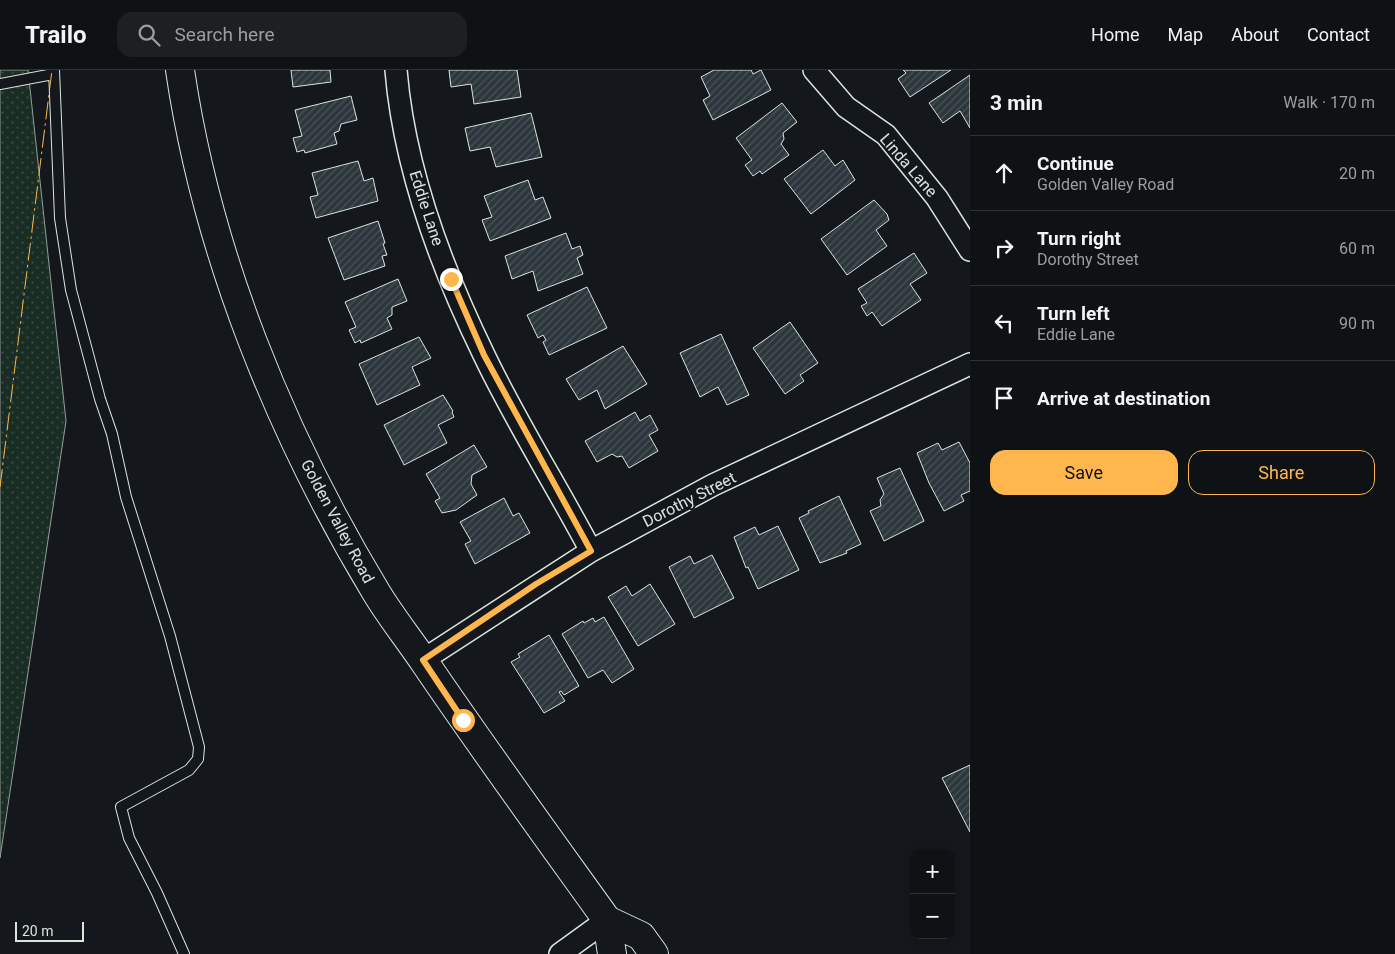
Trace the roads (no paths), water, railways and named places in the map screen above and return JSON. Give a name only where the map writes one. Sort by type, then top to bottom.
[{"type":"main road","name":"Golden Valley Road","points":[[180,70],[188,122],[215,231],[261,361],[299,448],[343,535],[376,592],[463,720],[607,920],[612,954]]},
{"type":"main road","name":"Golden Valley Road","points":[[607,920],[641,936],[654,954]]},
{"type":"street","name":"Eddie Lane","points":[[396,70],[412,161],[429,220],[451,279],[484,355],[591,551]]},
{"type":"street","name":"Linda Lane","points":[[814,70],[846,107],[886,135],[937,198],[970,250]]},
{"type":"street","name":"Dorothy Street","points":[[423,660],[536,584],[591,551],[714,485],[970,364]]},
{"type":"street","points":[[560,954],[607,920]]},
{"type":"lane","points":[[0,84],[54,72],[60,218],[70,290],[100,399],[112,434],[126,497],[170,636],[199,747],[198,759],[190,770],[121,807],[129,838],[157,893],[184,954]]}]
